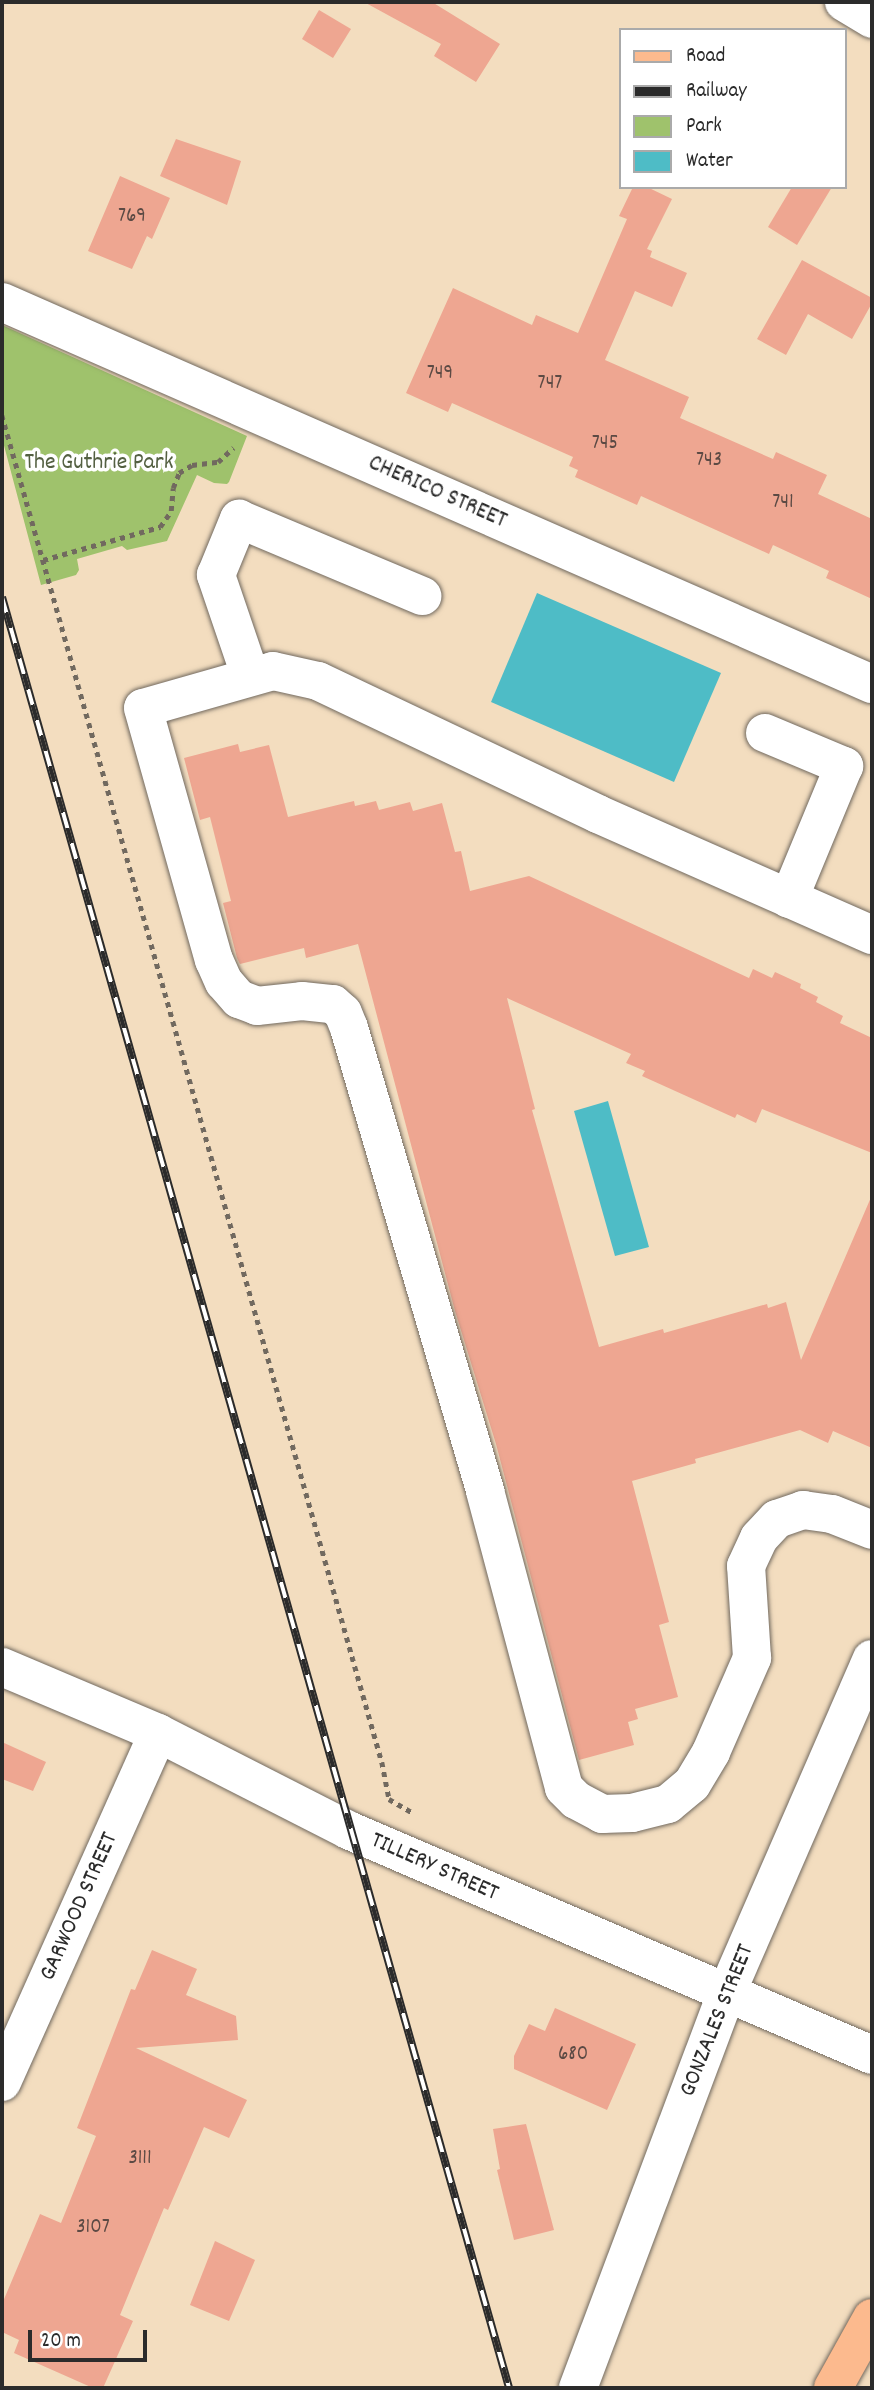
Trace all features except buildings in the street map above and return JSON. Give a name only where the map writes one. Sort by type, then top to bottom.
[{"type":"main road","points":[[833,2388],[872,2318]]},
{"type":"street","points":[[844,2],[872,19]]},
{"type":"street","name":"CHERICO STREET","points":[[2,302],[872,684]]},
{"type":"street","points":[[250,675],[216,575],[239,519],[422,596]]},
{"type":"street","points":[[872,935],[598,814],[317,681],[273,671],[250,675],[143,708],[214,960],[224,982],[239,999],[257,1006],[302,1001],[333,1004],[343,1013],[349,1028],[485,1491],[564,1788],[576,1800],[601,1814],[632,1813],[668,1804],[684,1791],[692,1784],[711,1752],[752,1658],[746,1566],[759,1538],[776,1519],[803,1510],[832,1514],[872,1530]]},
{"type":"street","points":[[765,733],[844,766],[789,900]]},
{"type":"street","name":"GONZALES STREET","points":[[578,2388],[727,1992],[872,1659]]},
{"type":"street","name":"TILLERY STREET","points":[[2,1667],[158,1733],[348,1830],[872,2054]]},
{"type":"street","name":"GARWOOD STREET","points":[[2,2082],[158,1733]]},
{"type":"path","points":[[2,415],[378,1749],[389,1799]]},
{"type":"path","points":[[43,559],[160,527],[171,511],[173,488],[179,473],[192,465],[218,462],[233,448]]},
{"type":"green space","name":"The Guthrie Park","points":[[2,325],[247,436],[229,482],[214,483],[197,475],[167,541],[127,550],[122,546],[77,559],[79,570],[76,575],[41,585],[2,438]]},
{"type":"water","points":[[537,593],[721,673],[674,782],[491,702]]},
{"type":"water","points":[[608,1101],[649,1247],[615,1256],[574,1111]]},
{"type":"railway","points":[[2,597],[509,2388]]}]
